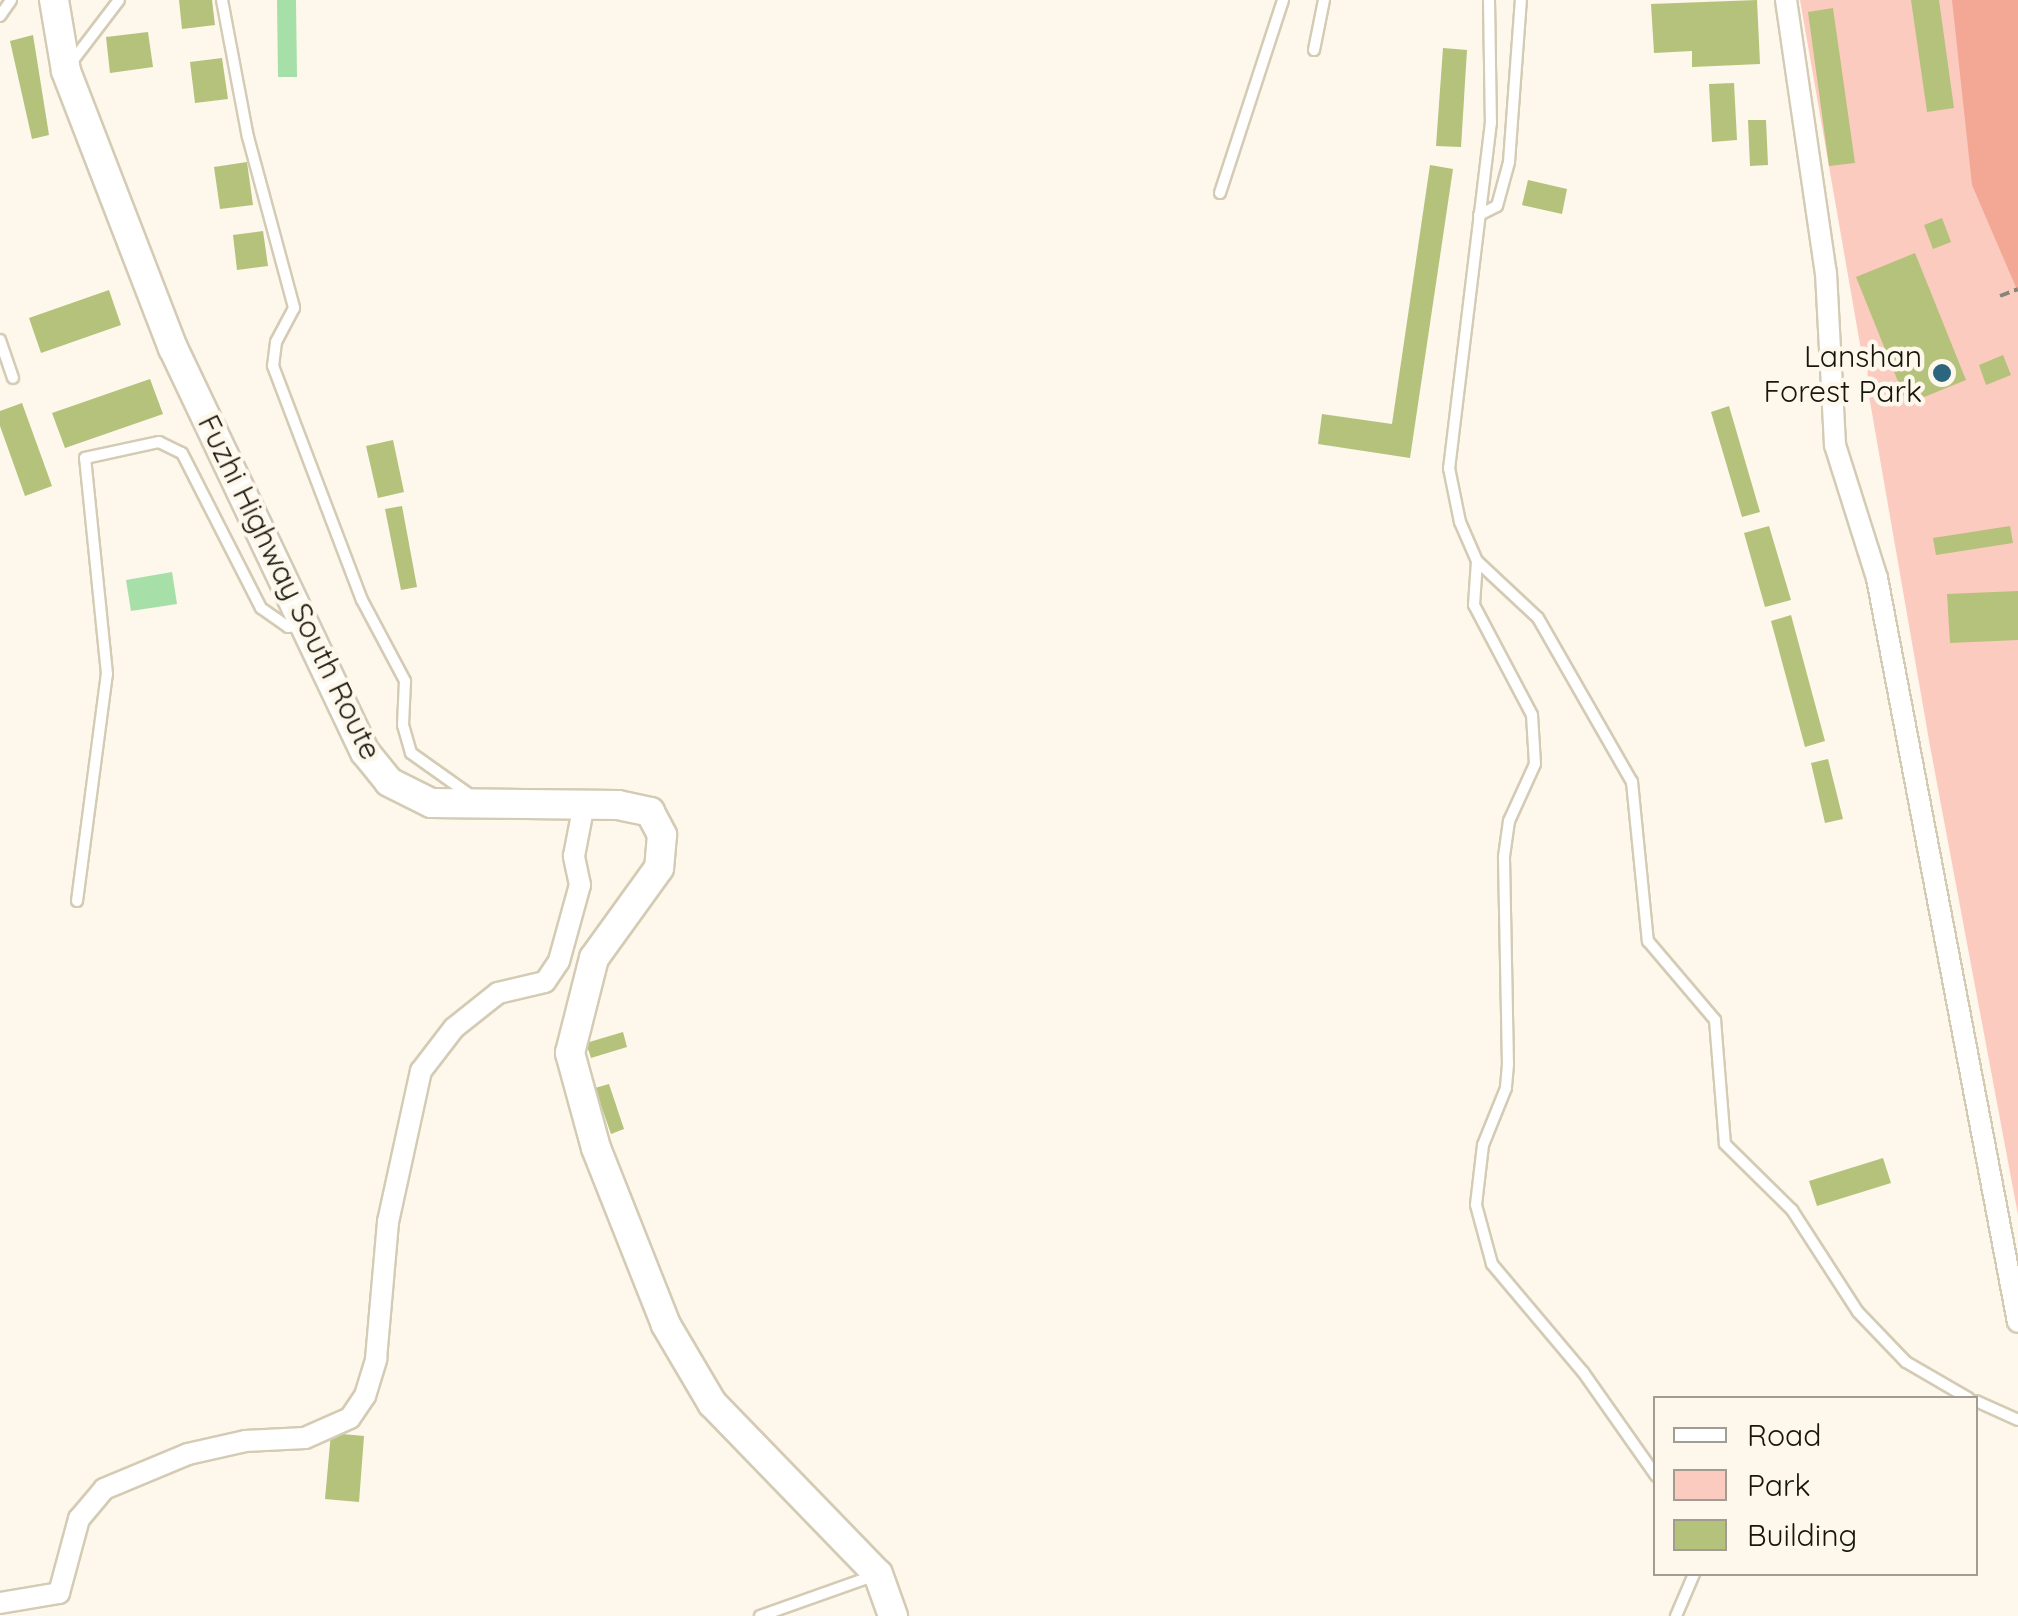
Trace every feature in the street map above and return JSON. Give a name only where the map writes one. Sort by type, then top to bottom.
[{"type":"main road","name":"Fuzhi Highway South Route","points":[[54,0],[53,24],[66,71],[173,348],[365,752],[389,782],[431,803],[584,804],[650,812],[662,835],[659,868],[594,958],[570,1052],[596,1148],[666,1325],[712,1403],[878,1574],[893,1616]]},
{"type":"street","points":[[1786,0],[1826,273],[1835,444],[1877,578],[2018,1322]]},
{"type":"street","points":[[0,1603],[60,1593],[79,1518],[104,1489],[188,1454],[244,1441],[306,1438],[350,1418],[366,1396],[376,1359],[388,1222],[421,1071],[454,1028],[498,993],[544,982],[559,961],[580,884],[574,856],[584,804]]},
{"type":"lane","points":[[0,16],[12,0]]},
{"type":"lane","points":[[66,71],[119,0]]},
{"type":"lane","points":[[222,0],[248,137],[294,308],[276,342],[273,366],[362,600],[405,681],[403,726],[412,753],[482,804]]},
{"type":"lane","points":[[1220,194],[1283,0]]},
{"type":"lane","points":[[1314,50],[1324,0]]},
{"type":"lane","points":[[1489,0],[1490,122],[1449,468],[1460,522],[1477,561],[1538,618],[1606,726],[1632,782],[1648,941],[1715,1020],[1725,1144],[1792,1210],[1858,1312],[1906,1362],[1965,1396]]},
{"type":"lane","points":[[1480,215],[1497,206],[1509,162],[1521,0]]},
{"type":"lane","points":[[0,340],[13,378]]},
{"type":"lane","points":[[77,901],[107,674],[84,458],[159,442],[182,453],[261,608],[288,627],[304,624]]},
{"type":"lane","points":[[1477,561],[1474,605],[1532,715],[1535,764],[1506,840],[1508,1064],[1506,1088],[1483,1145],[1476,1206],[1492,1264],[1583,1372],[1653,1472]]},
{"type":"lane","points":[[1978,1402],[2018,1420]]},
{"type":"lane","points":[[760,1616],[878,1574]]},
{"type":"lane","points":[[1676,1616],[1693,1576]]},
{"type":"path","points":[[2000,296],[2018,288]]},
{"type":"green space","name":"Lanshan Forest Park","points":[[1800,0],[2018,0],[2018,1215],[1930,746]]},
{"type":"shaded area","points":[[277,0],[296,0],[297,77],[278,77]]},
{"type":"shaded area","points":[[1952,0],[2018,0],[2018,292],[1972,185]]},
{"type":"shaded area","points":[[172,572],[177,604],[131,611],[126,580]]},
{"type":"building","points":[[179,0],[212,0],[215,25],[182,29]]},
{"type":"building","points":[[1757,0],[1760,64],[1692,67],[1692,51],[1654,53],[1651,4]]},
{"type":"building","points":[[1911,0],[1939,0],[1954,108],[1927,112]]},
{"type":"building","points":[[1833,8],[1855,163],[1829,166],[1808,12]]},
{"type":"building","points":[[148,32],[153,67],[110,73],[106,37]]},
{"type":"building","points":[[33,35],[49,135],[32,139],[10,41]]},
{"type":"building","points":[[1443,48],[1467,50],[1461,147],[1436,146]]},
{"type":"building","points":[[222,58],[228,99],[195,103],[190,62]]},
{"type":"building","points":[[1734,83],[1737,140],[1712,142],[1709,84]]},
{"type":"building","points":[[1748,120],[1766,120],[1768,165],[1750,166]]},
{"type":"building","points":[[247,162],[253,205],[220,209],[214,167]]},
{"type":"building","points":[[1430,165],[1453,169],[1410,458],[1318,444],[1322,414],[1392,424]]},
{"type":"building","points":[[1528,180],[1567,189],[1562,214],[1522,205]]},
{"type":"building","points":[[1942,218],[1951,242],[1933,249],[1924,225]]},
{"type":"building","points":[[263,231],[268,266],[237,270],[233,235]]},
{"type":"building","points":[[1915,253],[1966,380],[1907,404],[1856,277]]},
{"type":"building","points":[[109,290],[121,325],[41,353],[29,318]]},
{"type":"building","points":[[2003,355],[2011,375],[1986,385],[1979,365]]},
{"type":"building","points":[[150,379],[163,414],[65,448],[52,413]]},
{"type":"building","points":[[22,403],[52,486],[25,496],[0,426],[0,411]]},
{"type":"building","points":[[1729,406],[1760,512],[1742,517],[1711,412]]},
{"type":"building","points":[[393,440],[404,492],[378,498],[366,446]]},
{"type":"building","points":[[402,506],[417,587],[401,590],[385,509]]},
{"type":"building","points":[[1769,526],[1791,600],[1765,607],[1744,533]]},
{"type":"building","points":[[2010,526],[2013,543],[1936,555],[1933,538]]},
{"type":"building","points":[[2018,591],[2018,640],[1950,643],[1947,594]]},
{"type":"building","points":[[1791,615],[1825,741],[1805,747],[1771,621]]},
{"type":"building","points":[[1828,759],[1843,819],[1825,823],[1811,763]]},
{"type":"building","points":[[623,1032],[627,1047],[591,1058],[586,1043]]},
{"type":"building","points":[[609,1084],[624,1129],[611,1134],[595,1088]]},
{"type":"building","points":[[1883,1158],[1891,1183],[1817,1206],[1809,1181]]},
{"type":"building","points":[[331,1433],[364,1436],[359,1502],[325,1499]]},
{"type":"place","name":"Lanshan Forest Park","points":[[1942,373]]}]
